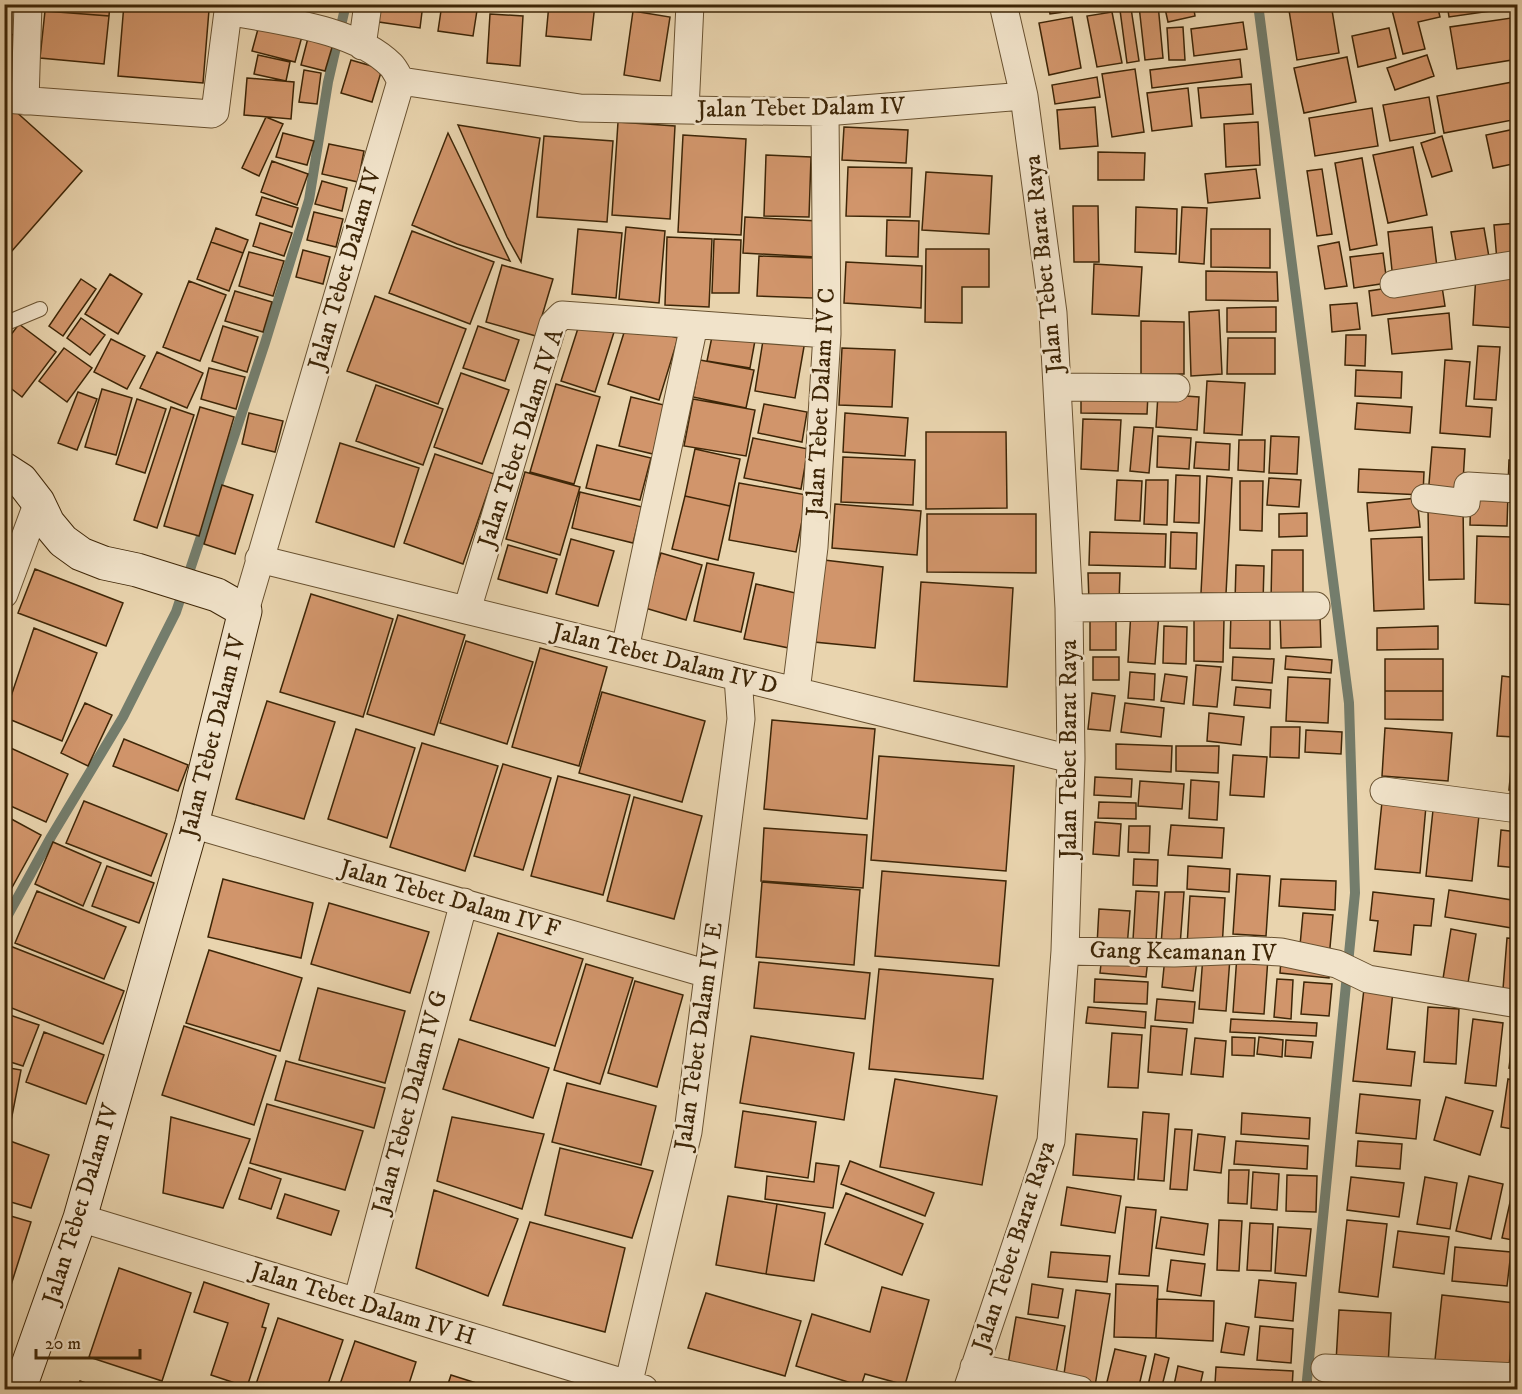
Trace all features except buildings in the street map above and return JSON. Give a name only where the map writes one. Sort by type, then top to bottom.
[{"type":"street","points":[[28,4],[15,100],[212,114],[215,112],[229,8],[348,39],[392,66],[401,81]]},
{"type":"street","points":[[348,39],[368,4]]},
{"type":"street","points":[[685,110],[690,4]]},
{"type":"street","name":"Jalan Tebet Barat Raya","points":[[971,1378],[1051,1141],[1065,951],[1071,759],[1069,608],[1053,313],[1024,96],[1003,4]]},
{"type":"street","name":"Jalan Tebet Dalam IV","points":[[19,1389],[80,1218],[192,824],[259,559],[401,81],[580,108],[825,112],[1024,96]]},
{"type":"street","name":"Jalan Tebet Dalam IV C","points":[[796,691],[814,547],[827,334],[825,112]]},
{"type":"street","points":[[1394,284],[1518,264]]},
{"type":"street","name":"Jalan Tebet Dalam IV A","points":[[467,610],[553,324],[562,315],[827,334]]},
{"type":"street","points":[[625,649],[694,325]]},
{"type":"street","points":[[1057,387],[1176,388]]},
{"type":"street","points":[[4,469],[21,480],[38,502],[48,523],[63,541],[81,554],[104,563],[137,570],[217,595],[245,612]]},
{"type":"street","points":[[1425,498],[1466,503],[1468,486],[1518,489]]},
{"type":"street","points":[[4,594],[38,502]]},
{"type":"street","name":"Jalan Tebet Dalam IV D","points":[[259,559],[1071,759]]},
{"type":"street","points":[[1069,608],[1316,606]]},
{"type":"street","name":"Jalan Tebet Dalam IV E","points":[[633,1388],[688,1132],[741,719],[738,677]]},
{"type":"street","points":[[1384,791],[1518,809]]},
{"type":"street","name":"Jalan Tebet Dalam IV F","points":[[192,824],[708,974]]},
{"type":"street","name":"Jalan Tebet Dalam IV G","points":[[357,1302],[464,903]]},
{"type":"street","name":"Gang Keamanan IV","points":[[1065,951],[1174,953],[1246,950],[1281,952],[1337,964],[1368,979],[1518,1004]]},
{"type":"street","name":"Jalan Tebet Dalam IV H","points":[[80,1218],[633,1388]]},
{"type":"street","points":[[1325,1368],[1518,1377]]},
{"type":"street","points":[[971,1378],[1080,1389]]},
{"type":"lane","points":[[4,324],[40,309]]},
{"type":"waterway","points":[[4,922],[51,837],[123,717],[176,612],[265,343],[309,200],[328,82],[346,4]]},
{"type":"waterway","points":[[1258,4],[1349,703],[1355,893],[1306,1390]]}]
